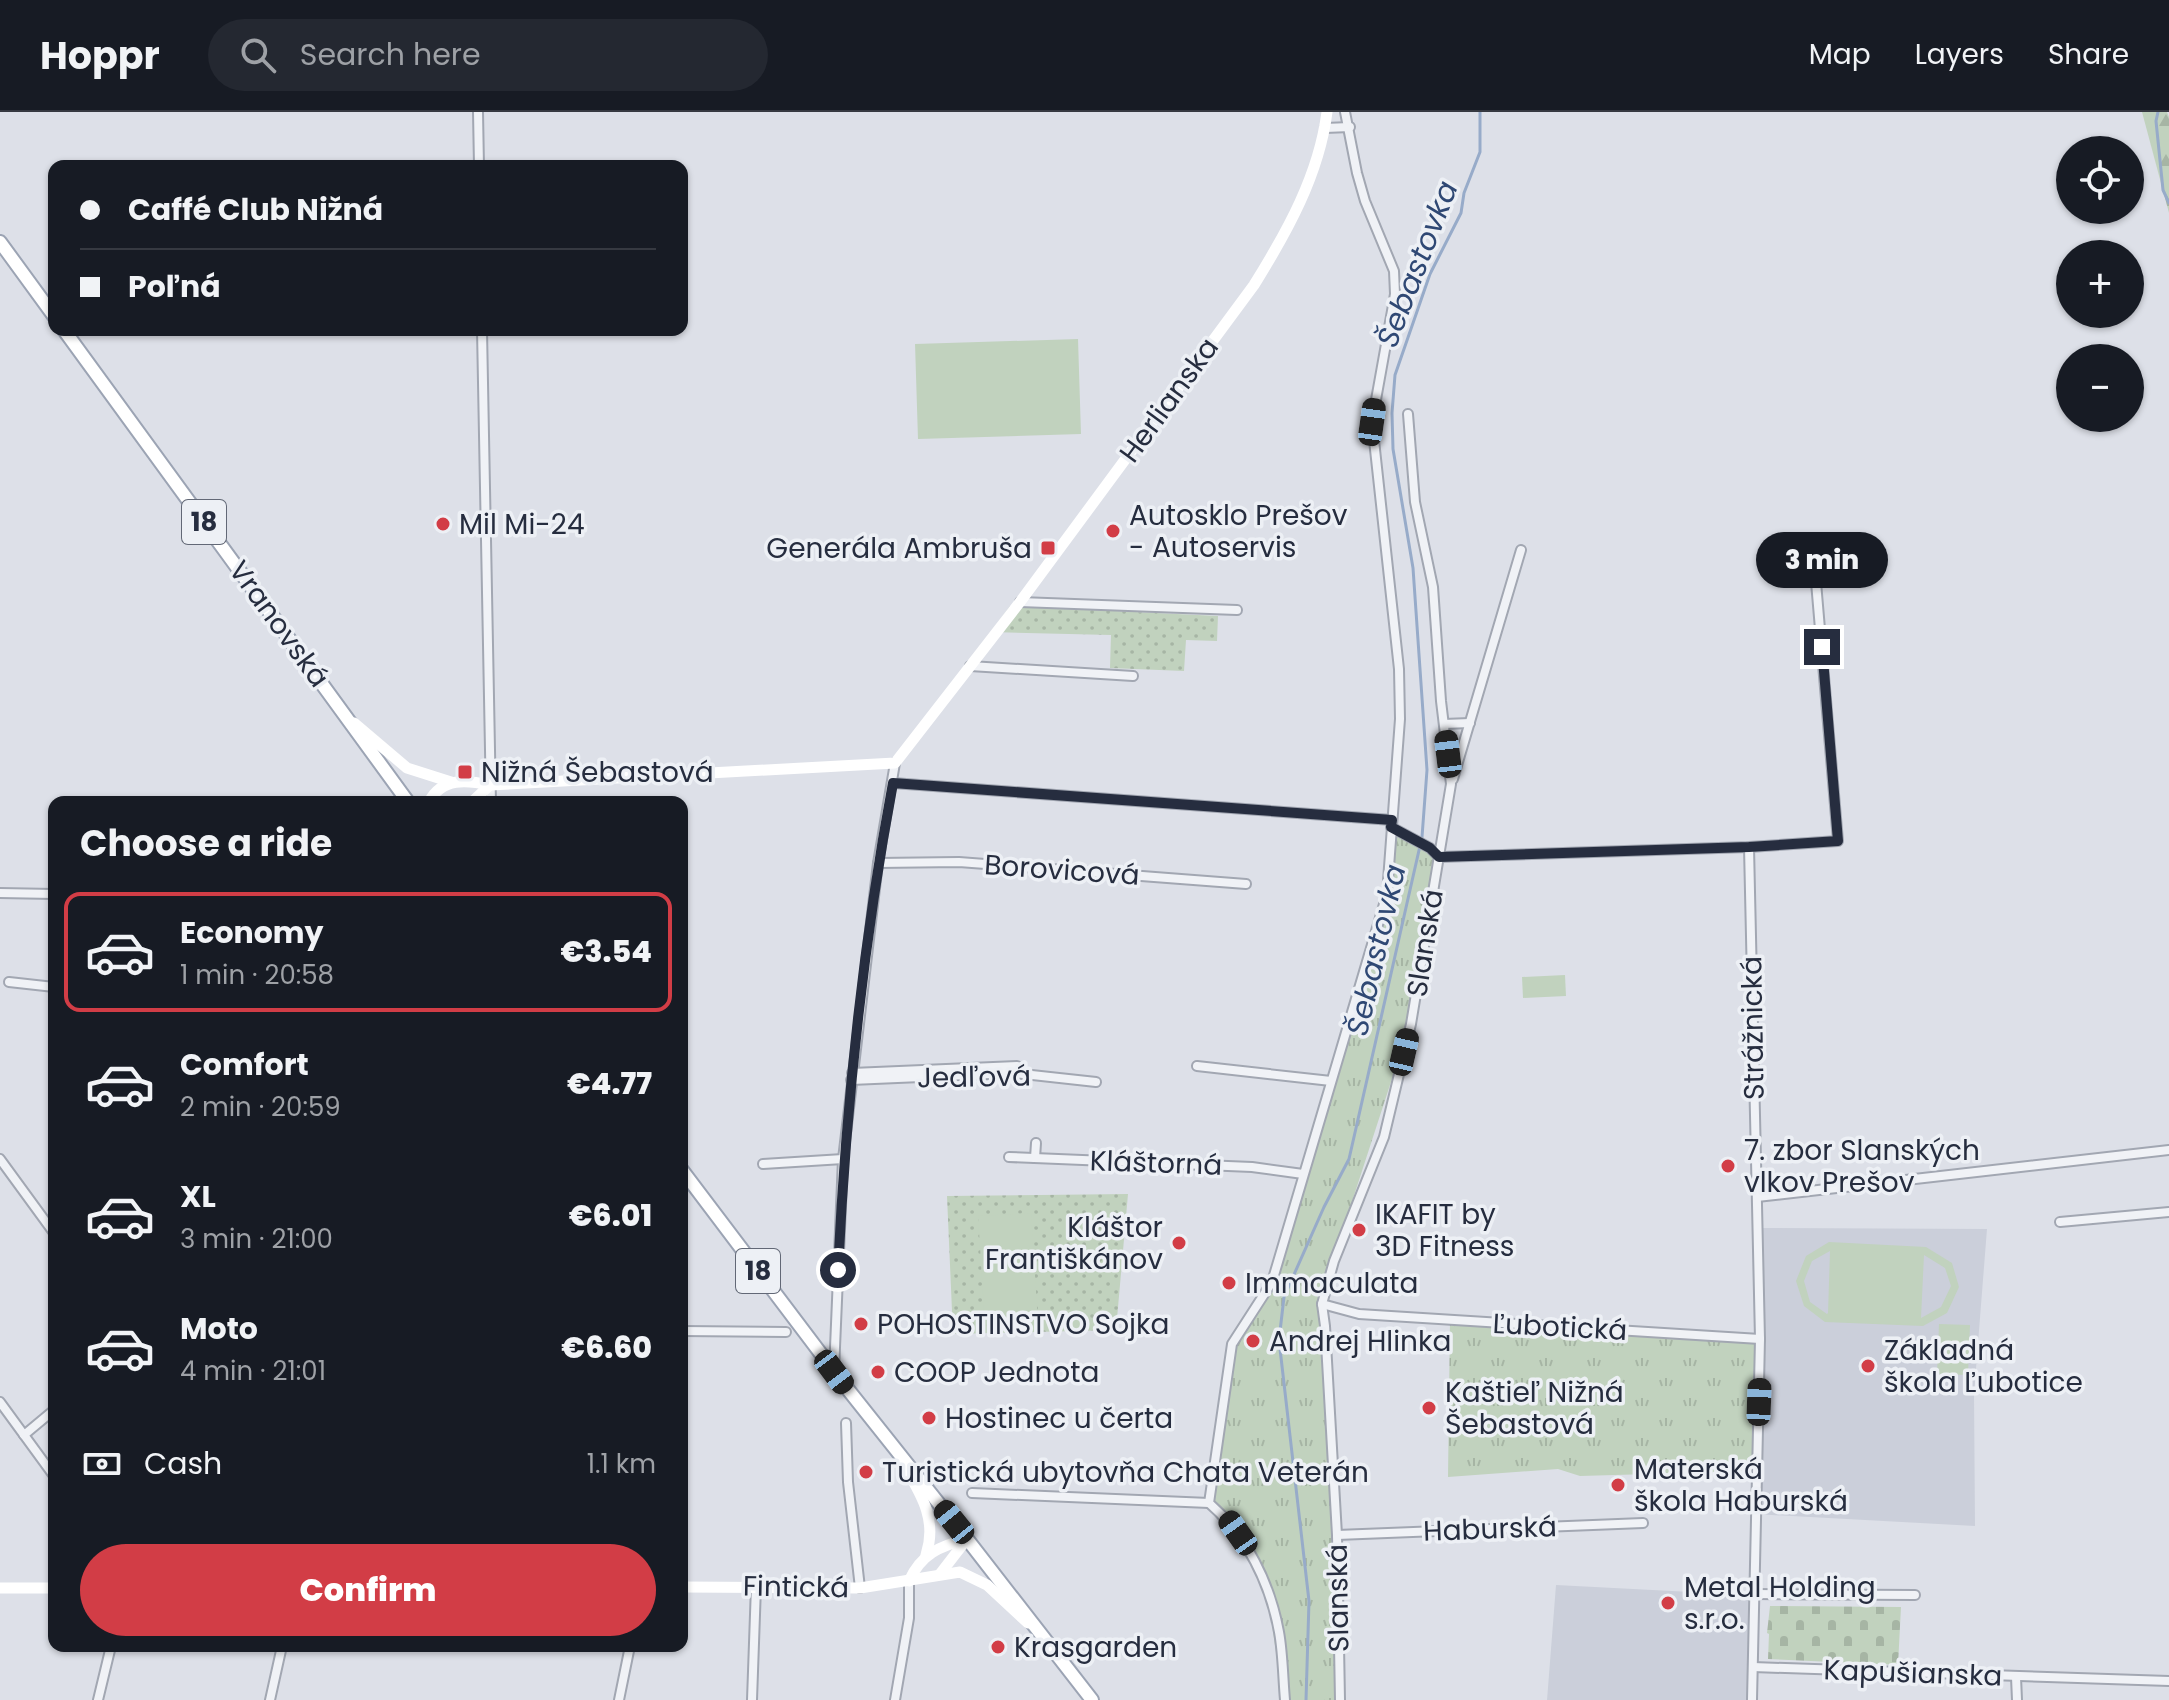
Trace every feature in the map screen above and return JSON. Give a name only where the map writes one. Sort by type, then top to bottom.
[{"type":"main road","points":[[0,242],[48,308]]},
{"type":"main road","name":"Vranovská","points":[[68,336],[404,796]]},
{"type":"main road","name":"18","points":[[688,1178],[834,1372],[1092,1700]]},
{"type":"street","points":[[478,112],[479,160]]},
{"type":"street","name":"Herlianska","points":[[895,763],[1020,602],[1254,285],[1282,241],[1310,180],[1327,112]]},
{"type":"street","name":"Slanská","points":[[1285,1700],[1279,1632],[1266,1588],[1247,1547],[1229,1520],[1209,1503],[1232,1344],[1272,1282],[1387,894],[1400,719],[1399,669],[1372,439],[1375,403],[1395,294],[1394,271],[1365,201],[1345,112]]},
{"type":"street","points":[[1325,128],[1350,127]]},
{"type":"street","points":[[482,336],[491,796]]},
{"type":"street","name":"Slanská","points":[[1340,1700],[1337,1535],[1322,1304],[1334,1261],[1384,1137],[1415,1009],[1451,784],[1433,587],[1415,502],[1408,414]]},
{"type":"street","points":[[1451,784],[1521,550]]},
{"type":"street","points":[[893,783],[1391,824],[1439,857],[1749,847],[1838,841],[1816,582]]},
{"type":"street","points":[[1020,602],[1237,610]]},
{"type":"street","points":[[970,666],[1133,676]]},
{"type":"street","points":[[345,714],[399,763],[415,772],[451,782],[490,785],[895,763],[878,863],[851,1077],[843,1159],[834,1372]]},
{"type":"street","points":[[1444,724],[1470,723]]},
{"type":"street","points":[[434,796],[451,782]]},
{"type":"street","points":[[478,796],[490,785]]},
{"type":"street","name":"Strážnická","points":[[1749,847],[1760,1339],[1752,1700]]},
{"type":"street","name":"Borovicová","points":[[878,863],[959,862],[1246,884]]},
{"type":"street","points":[[0,893],[48,894]]},
{"type":"street","points":[[9,982],[48,986]]},
{"type":"street","name":"Jedľová","points":[[851,1077],[1017,1066]]},
{"type":"street","points":[[1197,1066],[1331,1081]]},
{"type":"street","name":"Jedľová","points":[[851,1077],[1014,1073],[1096,1082]]},
{"type":"street","points":[[1035,1158],[1036,1143]]},
{"type":"street","points":[[1757,1197],[2169,1150]]},
{"type":"street","name":"Kláštorná","points":[[1009,1157],[1252,1167],[1303,1174]]},
{"type":"street","points":[[0,1159],[48,1225]]},
{"type":"street","points":[[763,1164],[843,1159]]},
{"type":"street","points":[[2060,1222],[2169,1212]]},
{"type":"street","name":"Ľubotická","points":[[1322,1304],[1359,1314],[1760,1339]]},
{"type":"street","points":[[688,1331],[786,1332]]},
{"type":"street","points":[[0,1402],[48,1468]]},
{"type":"street","points":[[24,1435],[48,1415]]},
{"type":"street","points":[[846,1423],[848,1482],[860,1588]]},
{"type":"street","points":[[893,1448],[930,1516],[932,1533],[926,1555]]},
{"type":"street","points":[[972,1493],[1209,1503]]},
{"type":"street","name":"Haburská","points":[[1337,1535],[1643,1523]]},
{"type":"street","points":[[895,1700],[909,1618],[909,1581],[926,1555],[945,1545],[967,1539]]},
{"type":"street","points":[[940,1574],[967,1539]]},
{"type":"street","name":"Fintická","points":[[688,1587],[860,1588],[960,1572],[987,1585],[1037,1632]]},
{"type":"street","points":[[752,1700],[756,1586]]},
{"type":"street","points":[[0,1588],[48,1588]]},
{"type":"street","points":[[1754,1594],[1915,1595]]},
{"type":"street","points":[[98,1700],[110,1652]]},
{"type":"street","points":[[270,1700],[281,1652]]},
{"type":"street","points":[[619,1700],[629,1652]]},
{"type":"street","name":"Kapušianska","points":[[1753,1667],[2169,1681]]},
{"type":"street","points":[[2016,1677],[2017,1700]]},
{"type":"shaded area","name":"Základná škola Ľubotice","points":[[1758,1228],[1987,1229],[1974,1394],[1975,1526],[1754,1514]]},
{"type":"shaded area","points":[[1556,1585],[1749,1595],[1747,1700],[1547,1700]]},
{"type":"green space","points":[[2142,112],[2167,112],[2169,117],[2169,213]]},
{"type":"green space","points":[[1078,339],[1081,434],[918,439],[915,344]]},
{"type":"green space","points":[[1010,606],[1218,616],[1217,641],[1186,640],[1184,671],[1110,668],[1111,635],[991,632]]},
{"type":"green space","points":[[1391,830],[1437,854],[1402,1048],[1320,1300],[1335,1531],[1335,1700],[1283,1700],[1267,1591],[1249,1553],[1206,1501],[1227,1366],[1240,1329],[1272,1282],[1372,942]]},
{"type":"green space","points":[[1565,975],[1566,996],[1523,998],[1522,977]]},
{"type":"green space","points":[[1128,1194],[1116,1330],[953,1334],[947,1196]]},
{"type":"green space","points":[[1031,1213],[1038,1322],[985,1325],[978,1216]]},
{"type":"green space","points":[[1829,1242],[1926,1247],[1952,1263],[1959,1287],[1947,1313],[1923,1326],[1825,1322],[1804,1306],[1796,1281],[1806,1256]],"holes":[[[1830,1251],[1828,1313],[1827,1314],[1810,1302],[1804,1281],[1812,1261]],[[1924,1255],[1945,1268],[1951,1286],[1941,1307],[1921,1318]]]},
{"type":"green space","points":[[1450,1319],[1761,1339],[1755,1471],[1580,1476],[1558,1469],[1448,1477]]},
{"type":"green space","points":[[1939,1324],[1970,1325],[1968,1375],[1937,1374]]},
{"type":"green space","points":[[1770,1606],[1901,1607],[1898,1665],[1768,1659]]},
{"type":"waterway","name":"Šebastovka","points":[[1306,1700],[1309,1601],[1279,1340],[1284,1297],[1349,1159],[1422,837],[1427,770],[1413,568],[1393,449],[1395,375],[1430,274],[1461,213],[1464,193],[1480,152],[1480,112]]},
{"type":"waterway","points":[[2158,112],[2156,121],[2163,190],[2169,203]]},
{"type":"place","name":"Mil Mi-24","points":[[443,524]]},
{"type":"place","name":"Autosklo Prešov - Autoservis","points":[[1113,531]]},
{"type":"place","name":"Generála Ambruša","points":[[1048,548]]},
{"type":"place","name":"Nižná Šebastová","points":[[465,772]]},
{"type":"place","name":"7. zbor Slanských vlkov Prešov","points":[[1728,1166]]},
{"type":"place","name":"IKAFIT by 3D Fitness","points":[[1359,1230]]},
{"type":"place","name":"Kláštor Františkánov","points":[[1179,1243]]},
{"type":"place","name":"Immaculata","points":[[1229,1283]]},
{"type":"place","name":"POHOSTINSTVO Sojka","points":[[861,1324]]},
{"type":"place","name":"Andrej Hlinka","points":[[1253,1341]]},
{"type":"place","name":"Základná škola Ľubotice","points":[[1868,1366]]},
{"type":"place","name":"COOP Jednota","points":[[878,1372]]},
{"type":"place","name":"Kaštieľ Nižná Šebastová","points":[[1429,1408]]},
{"type":"place","name":"Hostinec u čerta","points":[[929,1418]]},
{"type":"place","name":"Turistická ubytovňa Chata Veterán","points":[[866,1472]]},
{"type":"place","name":"Materská škola Haburská","points":[[1618,1485]]},
{"type":"place","name":"Metal Holding s.r.o.","points":[[1668,1603]]},
{"type":"place","name":"Krasgarden","points":[[998,1647]]},
{"type":"route","points":[[838,1270],[843,1163],[852,1073],[878,863],[893,783],[1392,820],[1391,827],[1430,848],[1439,857],[1749,847],[1838,841],[1822,647]]}]
